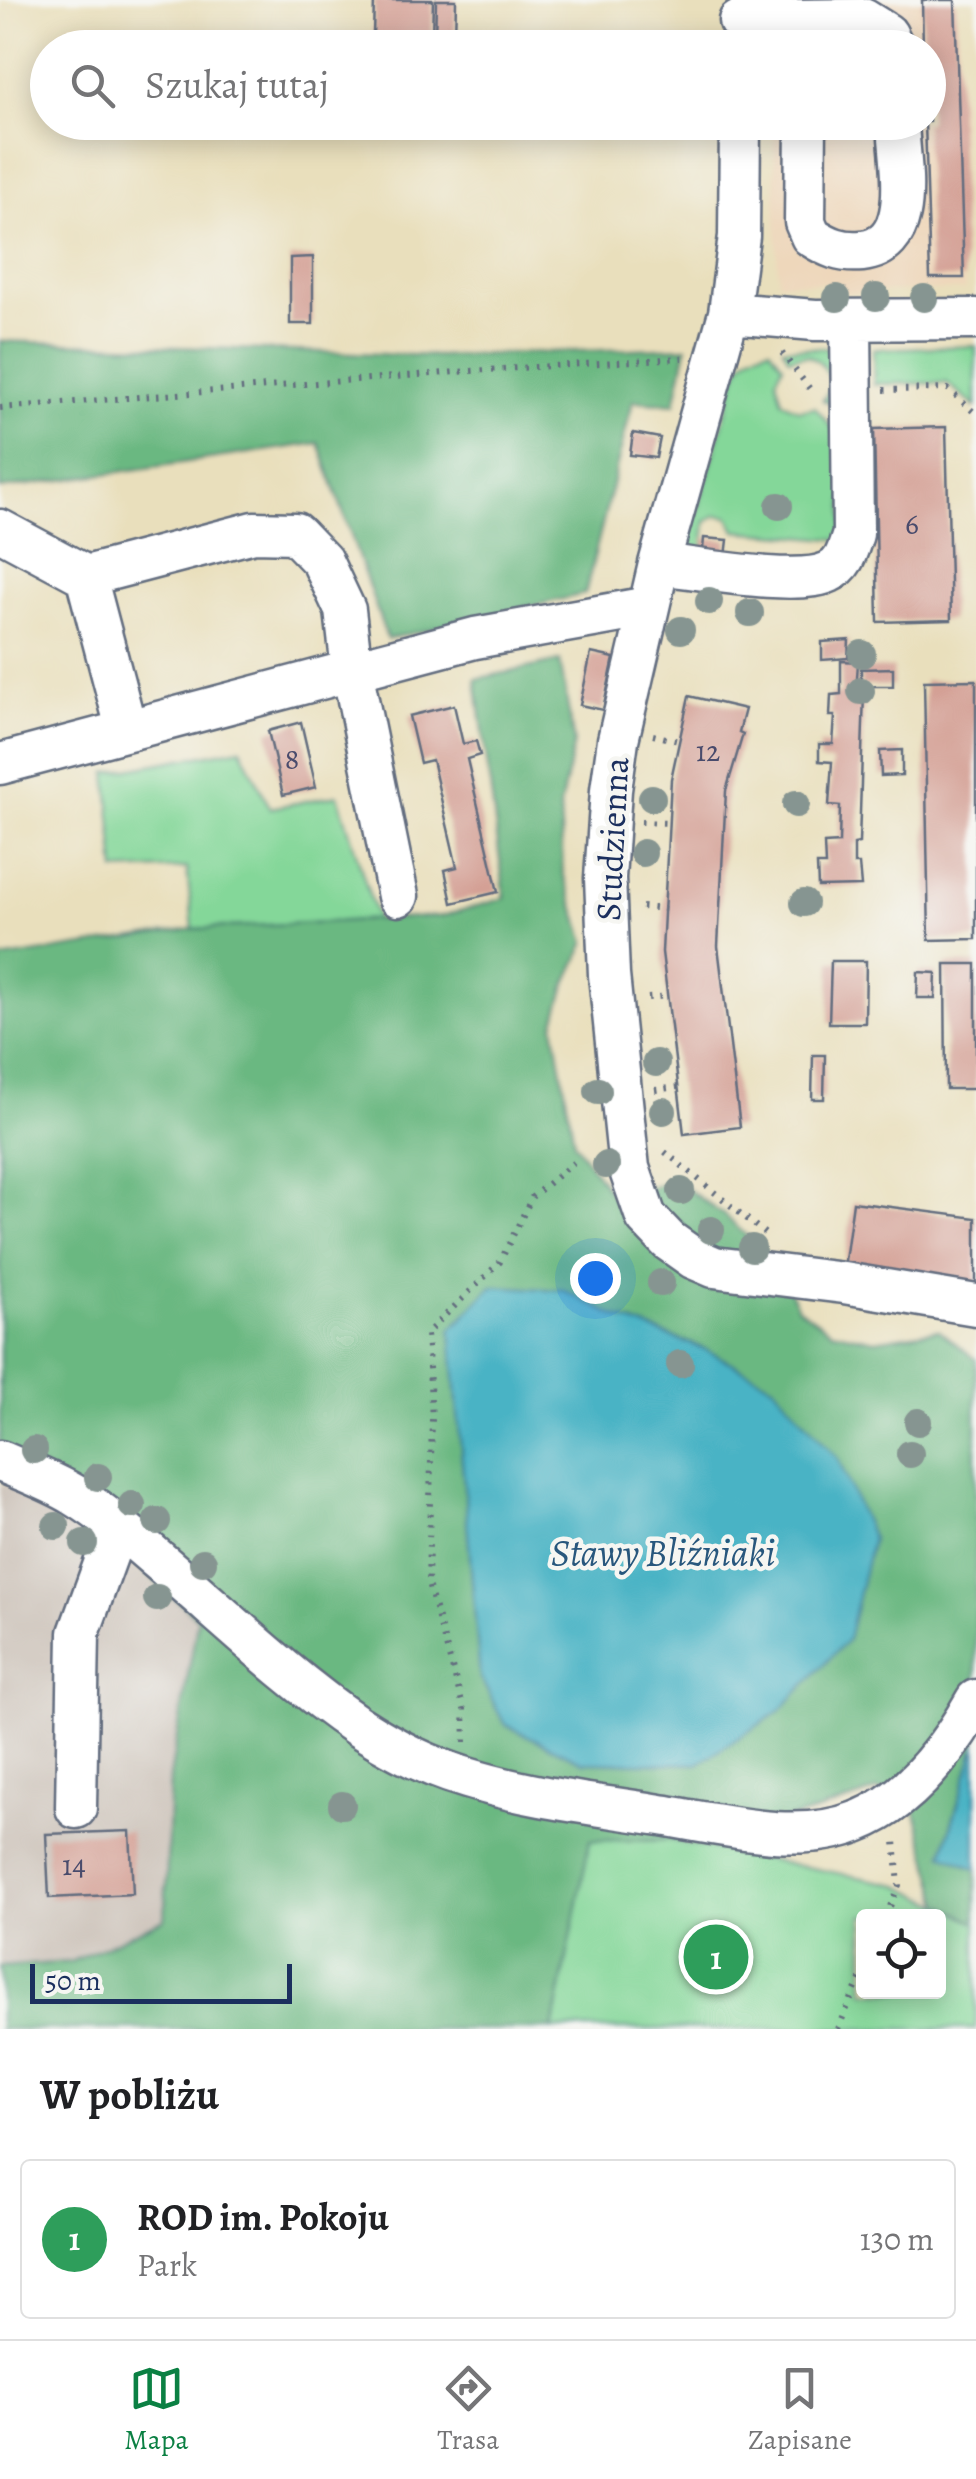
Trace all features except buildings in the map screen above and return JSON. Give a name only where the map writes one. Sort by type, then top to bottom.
[{"type":"street","points":[[819,30],[863,19],[881,30]]},
{"type":"street","points":[[739,23],[787,30]]},
{"type":"street","name":"Studzienna","points":[[740,140],[739,236],[729,313],[659,564],[618,740],[605,878],[609,976],[628,1168],[646,1217],[693,1258],[714,1266],[844,1282],[976,1306]]},
{"type":"street","points":[[806,140],[805,222],[810,236],[846,253],[888,243],[898,229],[899,140]]},
{"type":"street","points":[[729,313],[851,320],[976,319]]},
{"type":"street","points":[[659,564],[793,578],[833,571],[845,558],[853,534],[851,320]]},
{"type":"street","points":[[0,530],[86,576],[254,532],[295,533],[322,560],[345,610],[352,670],[398,896]]},
{"type":"street","points":[[86,576],[126,728]]},
{"type":"street","points":[[0,764],[475,638],[648,607]]},
{"type":"street","points":[[0,1462],[76,1496],[118,1526],[305,1686],[360,1727],[410,1756],[466,1778],[531,1795],[755,1829],[802,1833],[833,1829],[858,1822],[892,1804],[944,1749],[976,1700]]},
{"type":"street","points":[[76,1808],[80,1633],[118,1526]]},
{"type":"path","points":[[0,408],[718,356]]},
{"type":"path","points":[[868,390],[948,389],[976,414]]},
{"type":"path","points":[[660,1148],[776,1242]]},
{"type":"path","points":[[466,1778],[464,1709],[428,1584],[432,1419],[427,1333],[500,1262],[532,1197],[579,1158]]},
{"type":"path","points":[[889,1909],[899,1885]]},
{"type":"path","points":[[838,2029],[856,1988]]},
{"type":"shaded area","points":[[769,0],[957,0],[965,290],[842,293],[825,283],[778,282],[774,140],[946,140],[946,30],[770,30]]},
{"type":"shaded area","points":[[0,1483],[48,1499],[198,1618],[170,1777],[165,1919],[70,1962],[3,1969],[0,1967]]},
{"type":"green space","points":[[0,341],[439,356],[687,347],[675,404],[633,401],[585,594],[387,639],[319,443],[0,489]]},
{"type":"green space","points":[[976,346],[976,407],[947,383],[874,384],[873,349]]},
{"type":"green space","points":[[770,348],[783,365],[776,379],[782,401],[799,410],[815,407],[843,441],[844,540],[736,531],[729,517],[716,515],[706,522],[702,562],[688,553],[687,547],[737,374],[749,356]]},
{"type":"green space","points":[[783,348],[834,348],[834,405],[823,400],[829,386],[825,368],[807,355],[789,358]]},
{"type":"green space","points":[[560,661],[574,743],[560,806],[563,873],[586,942],[566,985],[554,1025],[574,1142],[613,1197],[675,1180],[725,1216],[776,1263],[798,1308],[831,1331],[875,1340],[938,1330],[976,1359],[976,1744],[943,1853],[976,1869],[976,1922],[941,1904],[914,1806],[879,1790],[802,1816],[722,1834],[658,1841],[590,1840],[553,2029],[0,2029],[0,1967],[70,1962],[165,1919],[170,1777],[198,1618],[0,1448],[0,959],[193,929],[442,916],[505,898],[476,679]],"holes":[[[562,1290],[614,1316],[702,1348],[773,1385],[480,1677]]]},
{"type":"green space","points":[[241,748],[270,808],[338,795],[377,920],[193,929],[187,868],[116,871],[107,773]]},
{"type":"green space","points":[[590,1839],[669,1840],[899,1885],[976,1922],[976,2029],[553,2029]]},
{"type":"water","name":"Stawy Bliźniaki","points":[[492,1286],[563,1290],[614,1316],[702,1348],[773,1385],[838,1459],[872,1538],[848,1639],[780,1711],[698,1764],[583,1762],[505,1725],[480,1677],[451,1330]]},
{"type":"water","points":[[976,1744],[976,1869],[943,1854]]},
{"type":"place","name":"ROD im. Pokoju","points":[[716,1957]]}]
